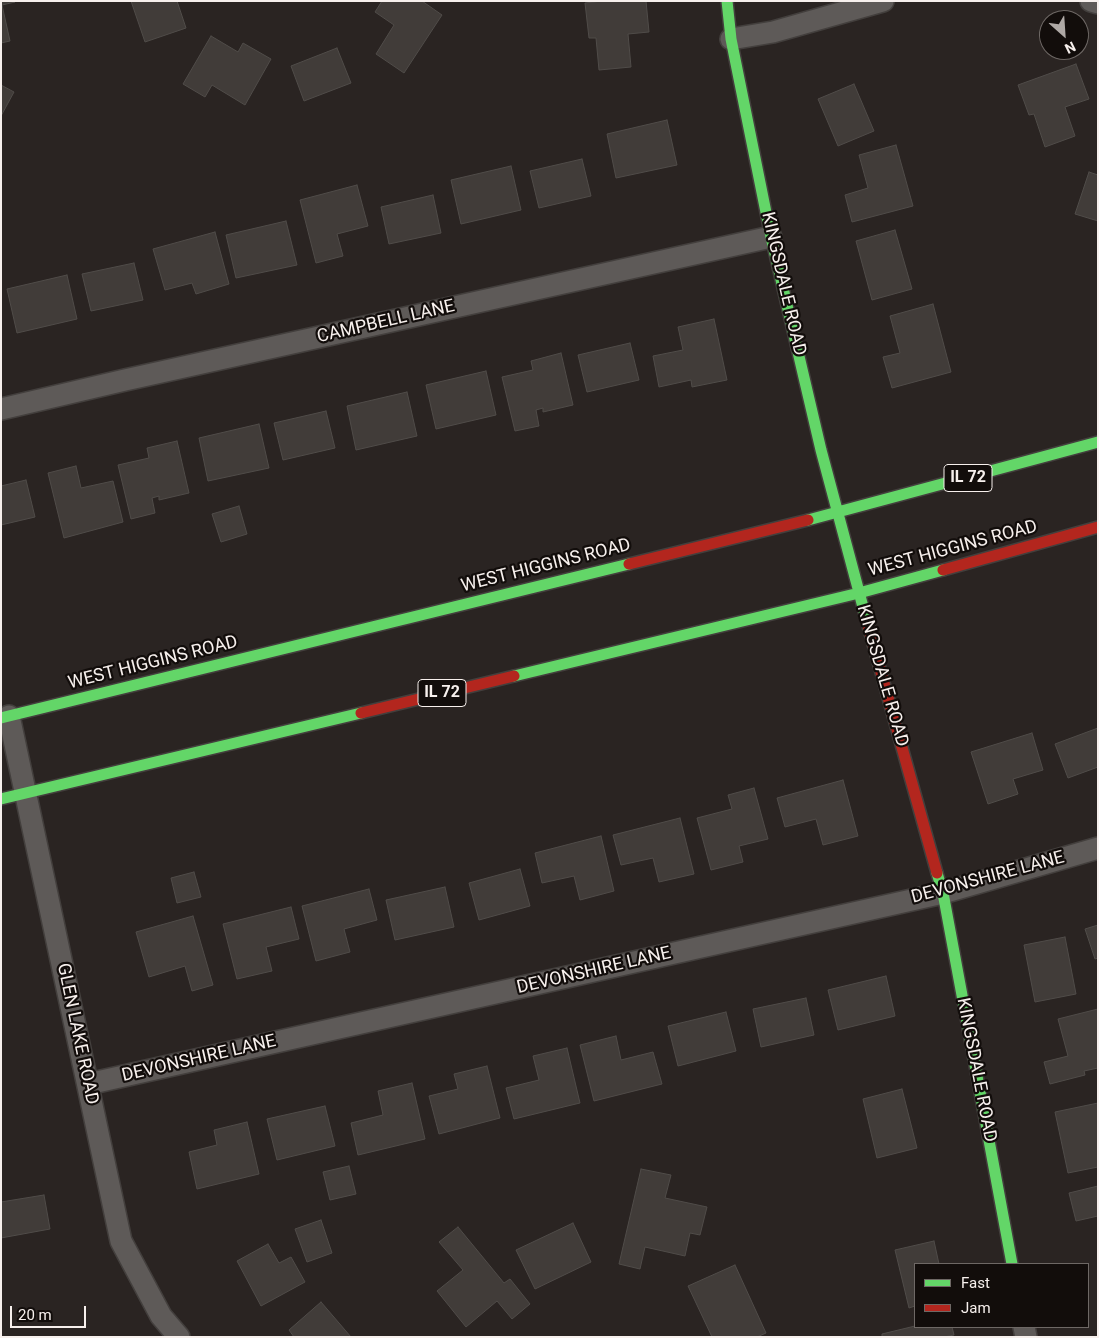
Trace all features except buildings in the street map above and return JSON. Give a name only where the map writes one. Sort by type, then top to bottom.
[{"type":"main road","name":"KINGSDALE ROAD","points":[[726,1],[731,39],[771,237],[821,450],[943,893],[1012,1263]]},
{"type":"main road","name":"WEST HIGGINS ROAD","points":[[5,717],[838,513],[1098,442]]},
{"type":"main road","name":"WEST HIGGINS ROAD","points":[[1,799],[859,593],[1098,527]]},
{"type":"street","points":[[731,39],[773,32],[883,1]]},
{"type":"street","points":[[1092,1],[1098,3]]},
{"type":"street","name":"CAMPBELL LANE","points":[[1,409],[771,237]]},
{"type":"street","name":"GLEN LAKE ROAD","points":[[5,717],[26,794],[121,1241],[161,1316],[179,1337]]},
{"type":"street","name":"DEVONSHIRE LANE","points":[[88,1084],[943,893],[1098,848]]},
{"type":"traffic: fast","points":[[727,1],[731,39],[771,237],[821,450],[867,622]]},
{"type":"traffic: fast","points":[[808,520],[1098,442]]},
{"type":"traffic: fast","points":[[1,718],[629,564]]},
{"type":"traffic: fast","points":[[514,676],[859,593],[943,570]]},
{"type":"traffic: fast","points":[[1,799],[361,713]]},
{"type":"traffic: fast","points":[[937,873],[943,893],[1012,1263]]},
{"type":"traffic: jam","points":[[629,564],[808,520]]},
{"type":"traffic: jam","points":[[943,570],[1098,527]]},
{"type":"traffic: jam","points":[[867,622],[937,873]]},
{"type":"traffic: jam","points":[[361,713],[514,676]]}]
